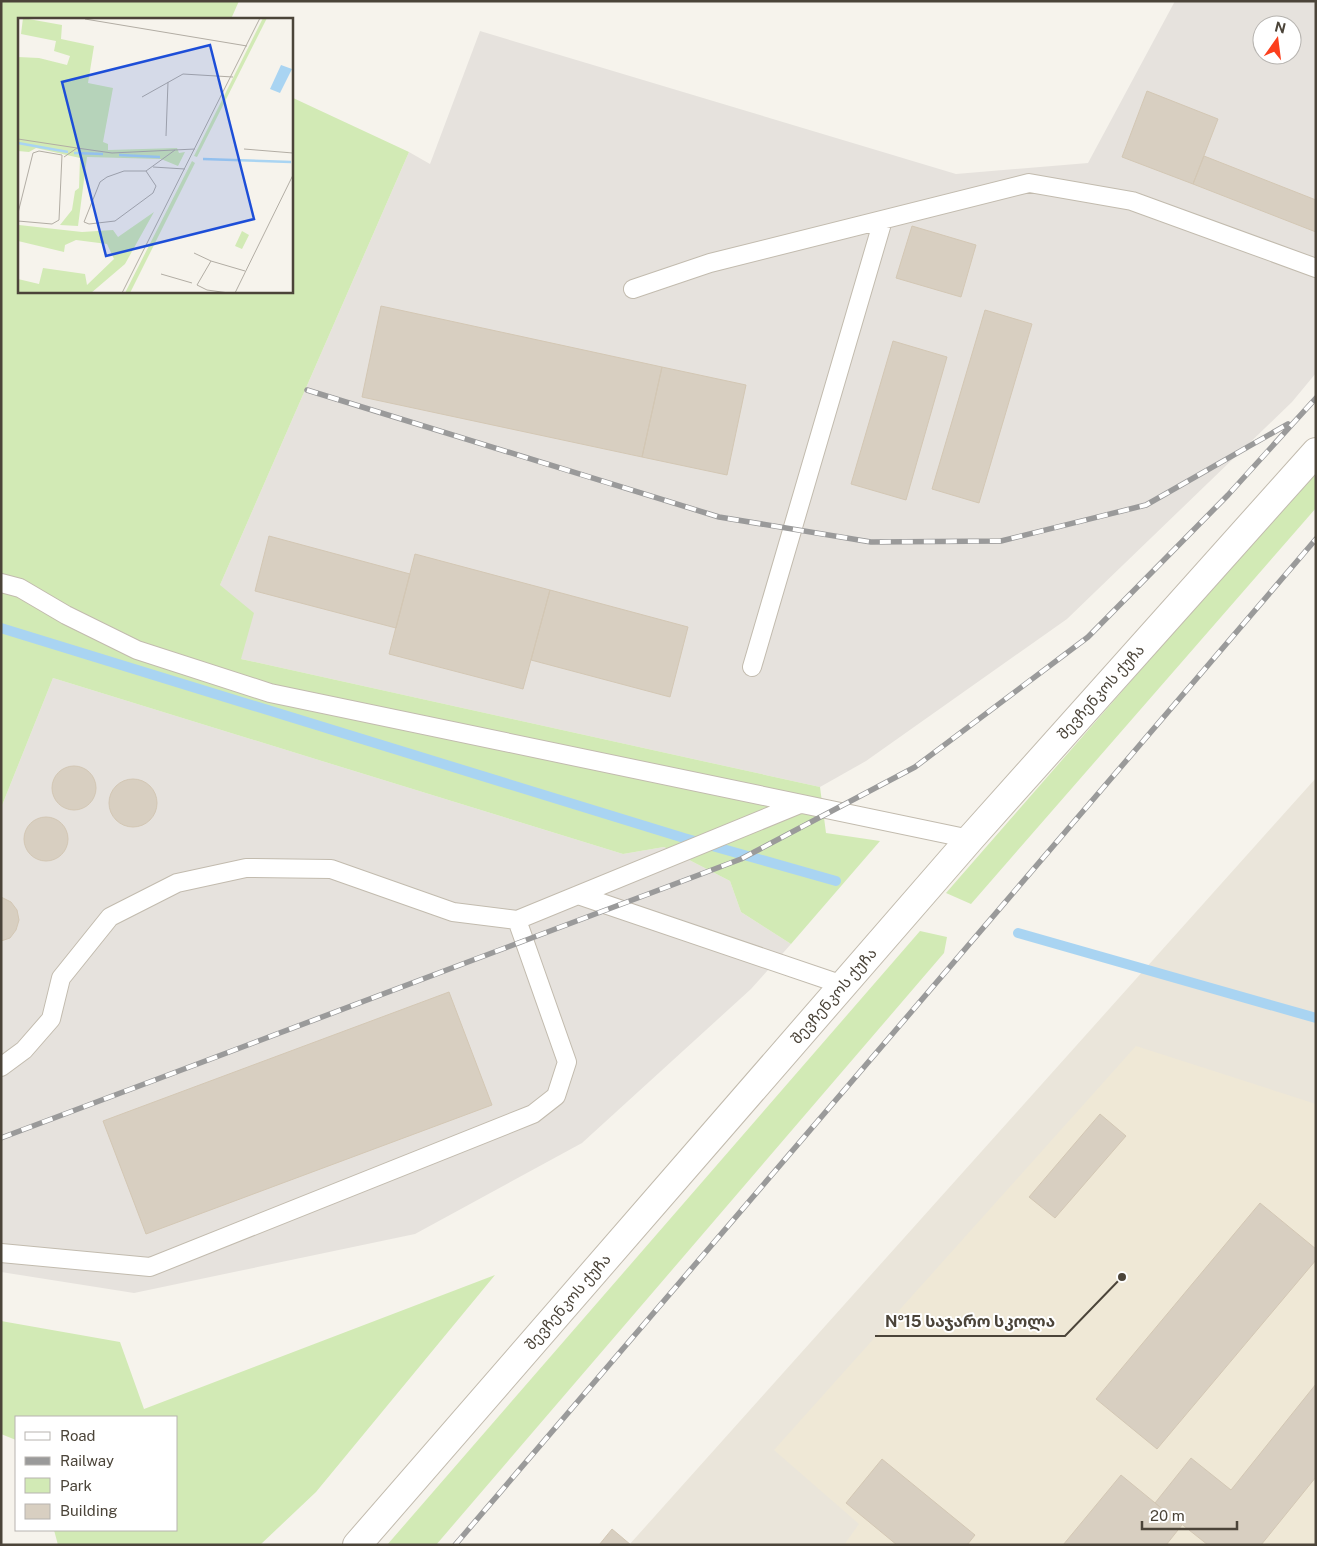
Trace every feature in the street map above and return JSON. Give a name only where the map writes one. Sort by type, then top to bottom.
[{"type":"street","name":"შევჩენკოს ქუჩა","points":[[357,1545],[970,839],[1316,452]]},
{"type":"lane","points":[[633,289],[710,263],[1029,183],[1132,202],[1316,268]]},
{"type":"lane","points":[[752,667],[883,220]]},
{"type":"lane","points":[[1,583],[20,588],[66,616],[137,650],[270,693],[970,839]]},
{"type":"lane","points":[[1,1067],[24,1050],[51,1019],[61,978],[110,918],[177,883],[246,868],[331,869],[453,912],[517,920],[800,804]]},
{"type":"lane","points":[[578,895],[843,985]]},
{"type":"lane","points":[[1,1253],[150,1267],[533,1114],[556,1096],[567,1062],[517,920]]},
{"type":"shaded area","points":[[1175,1],[1316,1],[1316,373],[1292,402],[1067,619],[866,761],[820,787],[241,659],[220,585],[409,152],[430,164],[480,31],[956,174],[1088,163]]},
{"type":"shaded area","points":[[53,678],[623,854],[664,847],[730,881],[741,912],[791,944],[751,989],[582,1143],[415,1234],[134,1293],[1,1272],[1,808]]},
{"type":"shaded area","points":[[1316,778],[1316,1545],[629,1545]]},
{"type":"shaded area","points":[[1136,1046],[1316,1104],[1316,1545],[844,1545],[859,1524],[774,1450]]},
{"type":"green space","points":[[1,1],[239,1],[231,18],[18,18],[18,292],[292,292],[292,97],[409,152],[220,585],[254,613],[241,659],[820,787],[826,833],[880,841],[791,944],[741,912],[730,881],[664,847],[623,854],[53,678],[1,808]]},
{"type":"green space","points":[[1316,469],[1316,508],[971,904],[946,893]]},
{"type":"green space","points":[[920,931],[947,937],[944,953],[436,1545],[387,1545]]},
{"type":"green space","points":[[495,1275],[316,1492],[260,1545],[58,1545],[54,1531],[178,1531],[178,1416],[15,1416],[15,1440],[1,1434],[1,1321],[120,1342],[144,1409]]},
{"type":"building","points":[[1147,91],[1218,119],[1193,184],[1122,157]]},
{"type":"building","points":[[1204,156],[1316,200],[1316,232],[1193,184]]},
{"type":"building","points":[[912,226],[976,245],[961,297],[896,278]]},
{"type":"building","points":[[381,306],[662,367],[642,457],[362,397]]},
{"type":"building","points":[[985,310],[1032,324],[979,503],[932,489]]},
{"type":"building","points":[[893,341],[947,357],[906,500],[851,484]]},
{"type":"building","points":[[662,367],[746,385],[727,475],[642,457]]},
{"type":"building","points":[[269,536],[410,574],[396,628],[255,591]]},
{"type":"building","points":[[415,554],[550,590],[523,689],[389,654]]},
{"type":"building","points":[[550,590],[688,627],[670,697],[531,660]]},
{"type":"building","points":[[74,766],[86,770],[92,776],[96,788],[92,800],[86,806],[74,810],[62,806],[56,800],[52,788],[56,776],[62,770]]},
{"type":"building","points":[[133,779],[142,781],[150,786],[155,794],[157,803],[155,812],[150,820],[142,825],[133,827],[124,825],[116,820],[111,812],[109,803],[111,794],[116,786],[124,781]]},
{"type":"building","points":[[46,817],[58,821],[64,827],[68,839],[64,851],[58,857],[46,861],[34,857],[28,851],[24,839],[28,827],[34,821]]},
{"type":"building","points":[[1,897],[11,902],[17,910],[19,920],[16,930],[10,938],[1,941]]},
{"type":"building","points":[[449,992],[492,1105],[146,1234],[103,1121]]},
{"type":"building","points":[[1100,1114],[1126,1136],[1055,1218],[1029,1197]]},
{"type":"building","points":[[1260,1203],[1316,1249],[1316,1260],[1157,1449],[1096,1399]]},
{"type":"building","points":[[1316,1384],[1316,1477],[1261,1545],[1208,1545],[1155,1503],[1191,1458],[1231,1490]]},
{"type":"building","points":[[882,1459],[975,1535],[967,1545],[897,1545],[846,1503]]},
{"type":"building","points":[[1121,1475],[1182,1525],[1166,1545],[1063,1545]]},
{"type":"building","points":[[612,1529],[631,1545],[599,1545]]},
{"type":"waterway","points":[[1,628],[684,838],[836,881]]},
{"type":"waterway","points":[[1018,933],[1316,1018]]},
{"type":"railway","points":[[307,390],[719,517],[871,542],[1001,541],[1146,505],[1288,424]]},
{"type":"railway","points":[[1,1138],[741,859],[915,767],[1088,637],[1228,495],[1316,398]]},
{"type":"railway","points":[[455,1545],[1316,539]]},
{"type":"place","name":"№15 საჯარო სკოლა","points":[[1122,1277]]}]
